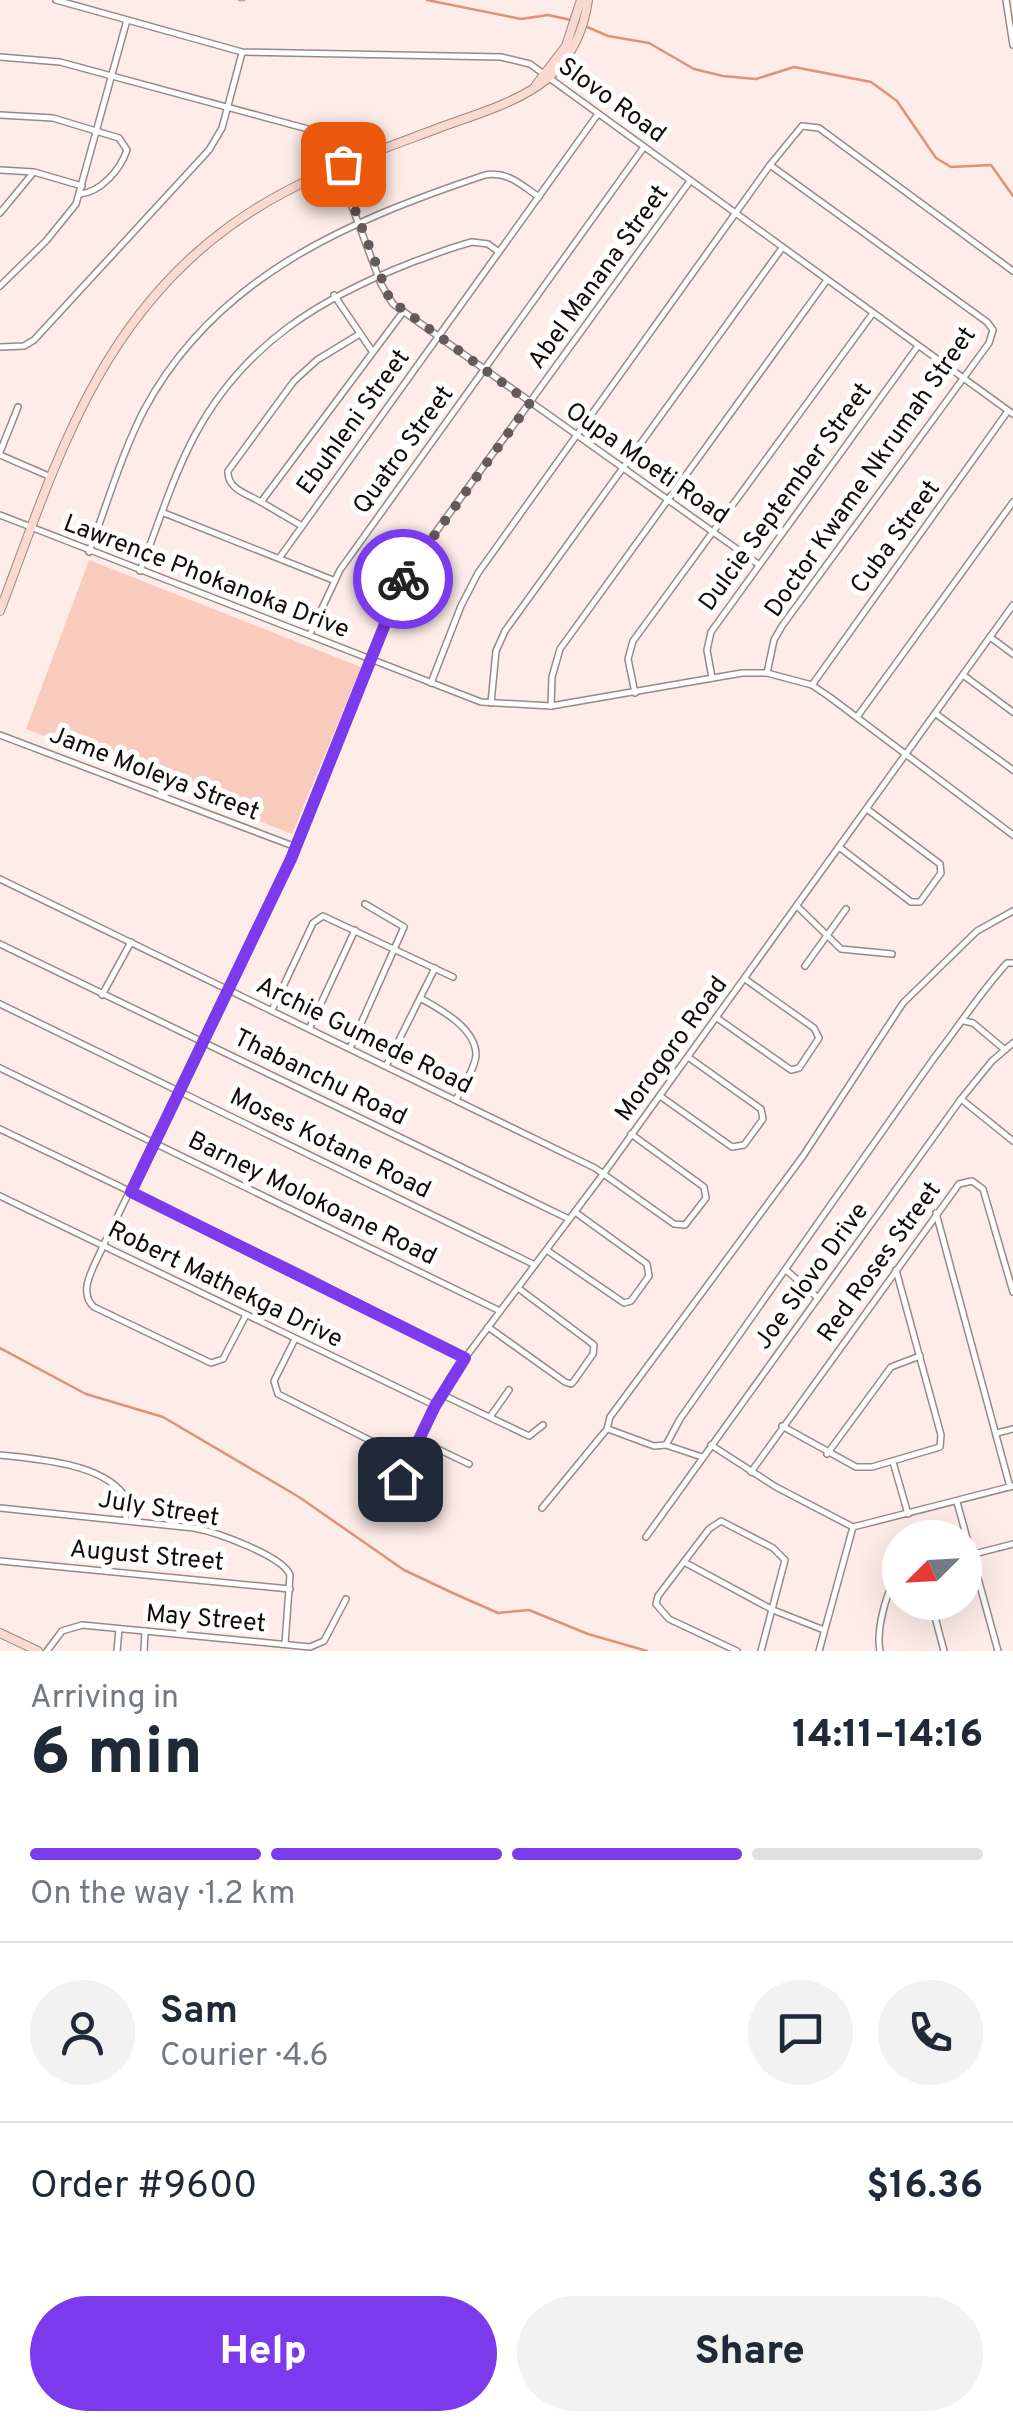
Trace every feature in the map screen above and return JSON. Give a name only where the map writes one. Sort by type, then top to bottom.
[{"type":"street","name":"Slovo Road","points":[[56,0],[242,52],[508,57],[547,75],[1011,413]]},
{"type":"street","points":[[1006,0],[1013,45]]},
{"type":"street","points":[[0,611],[51,476],[92,383],[153,296],[182,266],[275,195],[340,165],[499,106],[536,85],[573,39],[584,5]]},
{"type":"street","points":[[0,286],[71,214],[127,20]]},
{"type":"street","points":[[0,347],[24,346],[34,340],[209,150],[220,133],[242,52]]},
{"type":"street","name":"Oupa Moeti Road","points":[[0,58],[47,59],[325,134],[334,140],[378,276],[387,296],[402,312],[758,564]]},
{"type":"street","points":[[0,114],[44,117],[96,130],[119,138],[126,147],[126,154],[98,190],[81,190],[34,172],[0,170]]},
{"type":"street","name":"Ebuhleni Street","points":[[280,557],[598,114]]},
{"type":"street","points":[[431,683],[472,584],[770,165],[802,126],[819,128],[1013,271]]},
{"type":"street","name":"Quatro Street","points":[[310,635],[333,580],[644,147]]},
{"type":"street","name":"Doctor Kwame Nkrumah Street","points":[[767,672],[774,640],[782,626],[992,337],[991,326],[770,165]]},
{"type":"street","points":[[0,213],[34,172]]},
{"type":"street","points":[[89,552],[136,427],[184,350],[264,274],[358,222],[492,174],[508,176],[539,198]]},
{"type":"street","name":"Abel Manana Street","points":[[246,1315],[222,1359],[208,1362],[88,1303],[85,1290],[296,846],[369,659],[411,564],[690,181]]},
{"type":"street","points":[[140,571],[188,450],[222,394],[264,347],[334,295],[378,276],[472,242],[488,244],[500,252]]},
{"type":"street","points":[[491,704],[496,652],[504,631],[782,248]]},
{"type":"street","points":[[551,706],[556,656],[827,280]]},
{"type":"street","points":[[334,295],[372,351]]},
{"type":"street","points":[[262,502],[402,312]]},
{"type":"street","points":[[635,693],[628,659],[630,647],[873,313]]},
{"type":"street","points":[[302,526],[233,486],[228,470],[294,381],[317,360],[358,335]]},
{"type":"street","name":"Dulcie September Street","points":[[712,678],[708,650],[712,632],[918,346]]},
{"type":"street","points":[[18,407],[0,454],[51,476]]},
{"type":"street","name":"Cuba Street","points":[[812,685],[1011,413]]},
{"type":"street","points":[[857,717],[1013,502]]},
{"type":"street","points":[[164,513],[333,580]]},
{"type":"street","name":"Lawrence Phokanoka Drive","points":[[0,515],[491,704],[551,706],[767,672],[812,685],[1013,835]]},
{"type":"street","name":"Morogoro Road","points":[[408,1460],[441,1394],[465,1358],[604,1174],[1013,605]]},
{"type":"street","points":[[990,637],[1013,654]]},
{"type":"street","points":[[963,676],[1013,712]]},
{"type":"street","points":[[936,714],[1013,770]]},
{"type":"street","name":"Jame Moleya Street","points":[[0,735],[296,846]]},
{"type":"street","points":[[840,848],[911,902],[920,902],[941,873],[940,864],[867,809]]},
{"type":"street","name":"Archie Gumede Road","points":[[0,878],[604,1174],[676,1226],[689,1222],[706,1191],[632,1134]]},
{"type":"street","points":[[350,1048],[404,925],[365,904]]},
{"type":"street","points":[[796,906],[847,951],[892,954]]},
{"type":"street","points":[[805,966],[846,909]]},
{"type":"street","points":[[542,1508],[607,1429],[610,1417],[802,1156],[902,1003],[976,931],[1013,911]]},
{"type":"street","points":[[272,1010],[312,923],[323,916],[453,977]]},
{"type":"street","points":[[310,1028],[355,930]]},
{"type":"street","points":[[102,996],[131,942]]},
{"type":"street","name":"Thabanchu Road","points":[[0,944],[570,1219]]},
{"type":"street","points":[[666,1445],[680,1419],[914,1086],[964,1021],[974,999],[1007,963],[1013,962]]},
{"type":"street","points":[[386,1066],[435,968]]},
{"type":"street","points":[[717,1018],[788,1069],[799,1068],[816,1045],[819,1038],[814,1028],[745,978]]},
{"type":"street","points":[[420,998],[454,1017],[475,1049],[474,1062],[455,1100]]},
{"type":"street","name":"Moses Kotane Road","points":[[0,1004],[535,1266]]},
{"type":"street","points":[[964,1021],[973,1023],[1004,1049]]},
{"type":"street","name":"Joe Slovo Drive","points":[[646,1537],[961,1099],[1013,1043]]},
{"type":"street","points":[[660,1096],[734,1148],[742,1147],[752,1134],[763,1118],[760,1108],[688,1057]]},
{"type":"street","name":"Barney Molokoane Road","points":[[0,1068],[500,1311]]},
{"type":"street","points":[[961,1099],[1013,1140]]},
{"type":"street","points":[[0,1128],[465,1358]]},
{"type":"street","name":"Red Roses Street","points":[[751,1472],[959,1184],[972,1181],[980,1185],[988,1200],[1013,1292]]},
{"type":"street","name":"Robert Mathekga Drive","points":[[0,1196],[435,1406]]},
{"type":"street","points":[[547,1250],[624,1303],[631,1301],[650,1276],[649,1267],[575,1212]]},
{"type":"street","points":[[711,1446],[853,1527],[1011,1487],[936,1213]]},
{"type":"street","points":[[786,1270],[818,1298]]},
{"type":"street","points":[[782,1426],[846,1464],[864,1468],[935,1450],[942,1443],[896,1270]]},
{"type":"street","points":[[488,1327],[565,1382],[574,1381],[593,1354],[594,1345],[518,1288]]},
{"type":"street","points":[[296,1338],[274,1381],[278,1394],[408,1460],[399,1486],[433,1512]]},
{"type":"street","points":[[828,1454],[891,1367],[920,1356]]},
{"type":"street","points":[[490,1417],[509,1390]]},
{"type":"street","points":[[441,1394],[529,1436],[543,1424]]},
{"type":"street","points":[[996,1433],[1013,1428]]},
{"type":"street","points":[[607,1429],[654,1446],[666,1445],[702,1457]]},
{"type":"street","points":[[420,1440],[470,1464]]},
{"type":"street","points":[[0,1454],[66,1464],[114,1484],[124,1495],[126,1520]]},
{"type":"street","points":[[893,1462],[908,1514]]},
{"type":"street","points":[[957,1502],[963,1520]]},
{"type":"street","name":"July Street","points":[[0,1508],[220,1534],[286,1566],[290,1588]]},
{"type":"street","points":[[737,1651],[669,1619],[656,1607],[657,1598],[684,1562],[712,1526],[721,1522],[777,1551],[785,1560],[761,1651]]},
{"type":"street","points":[[819,1651],[853,1527]]},
{"type":"street","points":[[982,1552],[1013,1544]]},
{"type":"street","name":"August Street","points":[[0,1561],[290,1588]]},
{"type":"street","points":[[684,1562],[773,1610],[824,1630]]},
{"type":"street","points":[[982,1586],[998,1651]]},
{"type":"street","points":[[285,1644],[290,1588]]},
{"type":"street","name":"May Street","points":[[47,1651],[58,1635],[72,1626],[310,1647],[324,1641],[346,1598]]},
{"type":"street","points":[[880,1651],[884,1620]]},
{"type":"street","points":[[936,1620],[944,1651]]},
{"type":"street","points":[[117,1651],[120,1629]]},
{"type":"street","points":[[144,1651],[145,1631]]},
{"type":"street","points":[[0,1633],[38,1651]]},
{"type":"shaded area","points":[[89,560],[361,667],[292,834],[26,729]]},
{"type":"waterway","points":[[239,0],[244,0]]},
{"type":"waterway","points":[[427,0],[521,19],[548,15],[571,20],[608,36],[649,43],[694,69],[723,76],[756,79],[794,67],[871,82],[897,101],[936,158],[951,167],[991,165],[1013,196]]},
{"type":"waterway","points":[[0,1348],[86,1394],[163,1417],[299,1497],[404,1570],[455,1594],[498,1613],[529,1610],[588,1634],[647,1651]]},
{"type":"way so far","points":[[343,164],[338,166],[390,300],[530,403],[403,579]]},
{"type":"route","points":[[400,1479],[450,1378],[465,1358],[131,1192],[291,859],[403,579]]}]
